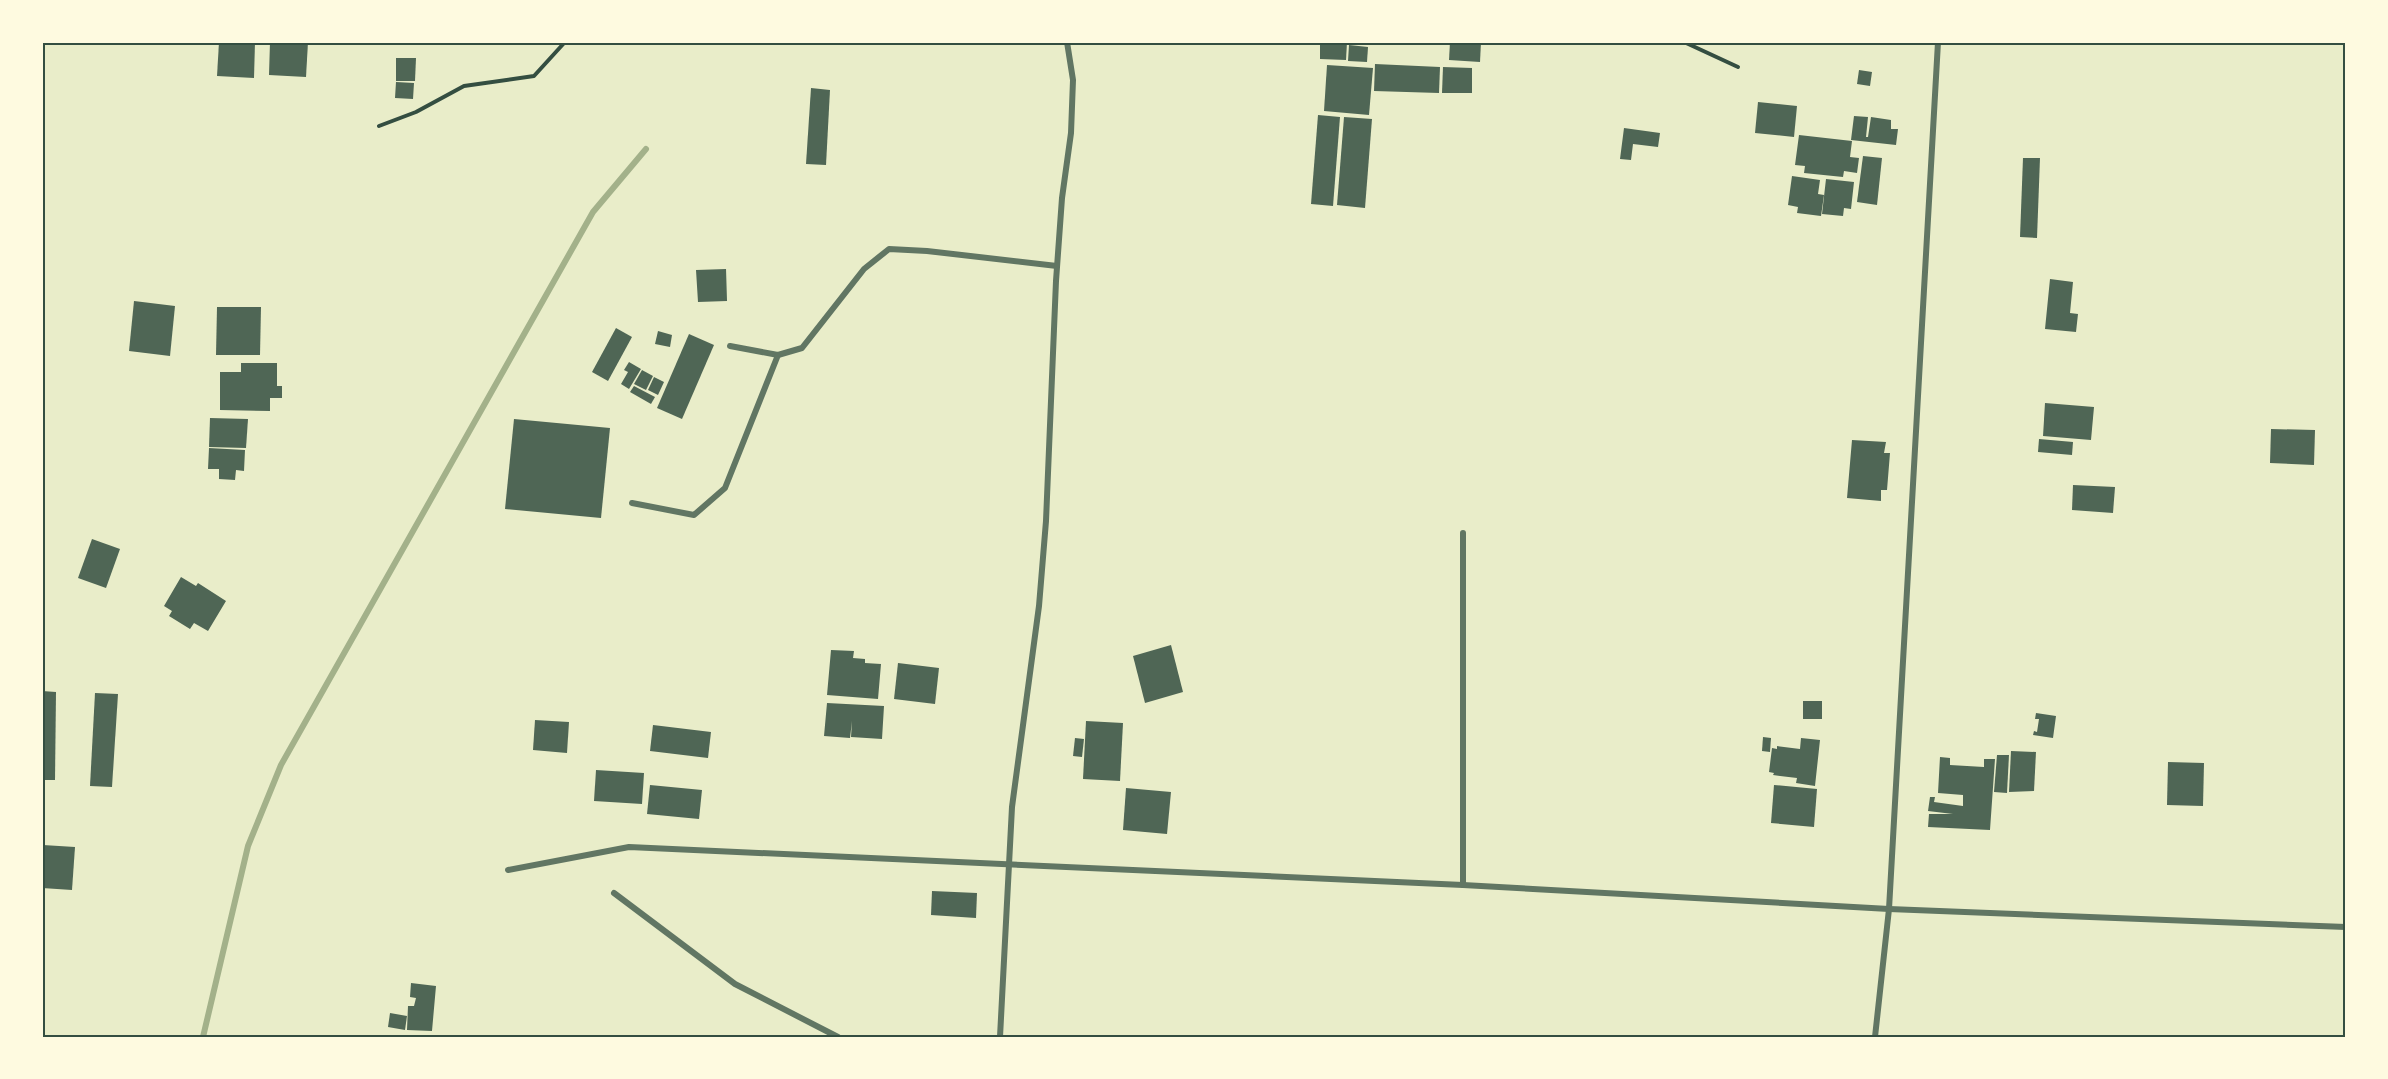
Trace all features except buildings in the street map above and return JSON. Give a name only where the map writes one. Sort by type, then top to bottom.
[{"type":"street","points":[[1000,1037],[1012,807],[1040,595],[1046,521],[1057,266],[1073,80],[1067,42]]},
{"type":"street","points":[[1875,1037],[1889,909],[1938,42]]},
{"type":"street","points":[[730,346],[778,355],[802,348],[864,269],[889,249],[927,250],[1057,266]]},
{"type":"street","points":[[632,503],[694,515],[725,488],[778,355]]},
{"type":"street","points":[[1463,533],[1463,885]]},
{"type":"street","points":[[508,870],[629,847],[1463,885],[1889,909],[2346,927]]},
{"type":"street","points":[[615,892],[735,984],[838,1037]]},
{"type":"path","points":[[379,126],[416,112],[464,86],[534,76],[565,42]]},
{"type":"path","points":[[1684,42],[1738,67]]},
{"type":"waterway","points":[[203,1037],[248,846],[281,765],[593,212],[646,149]]}]
